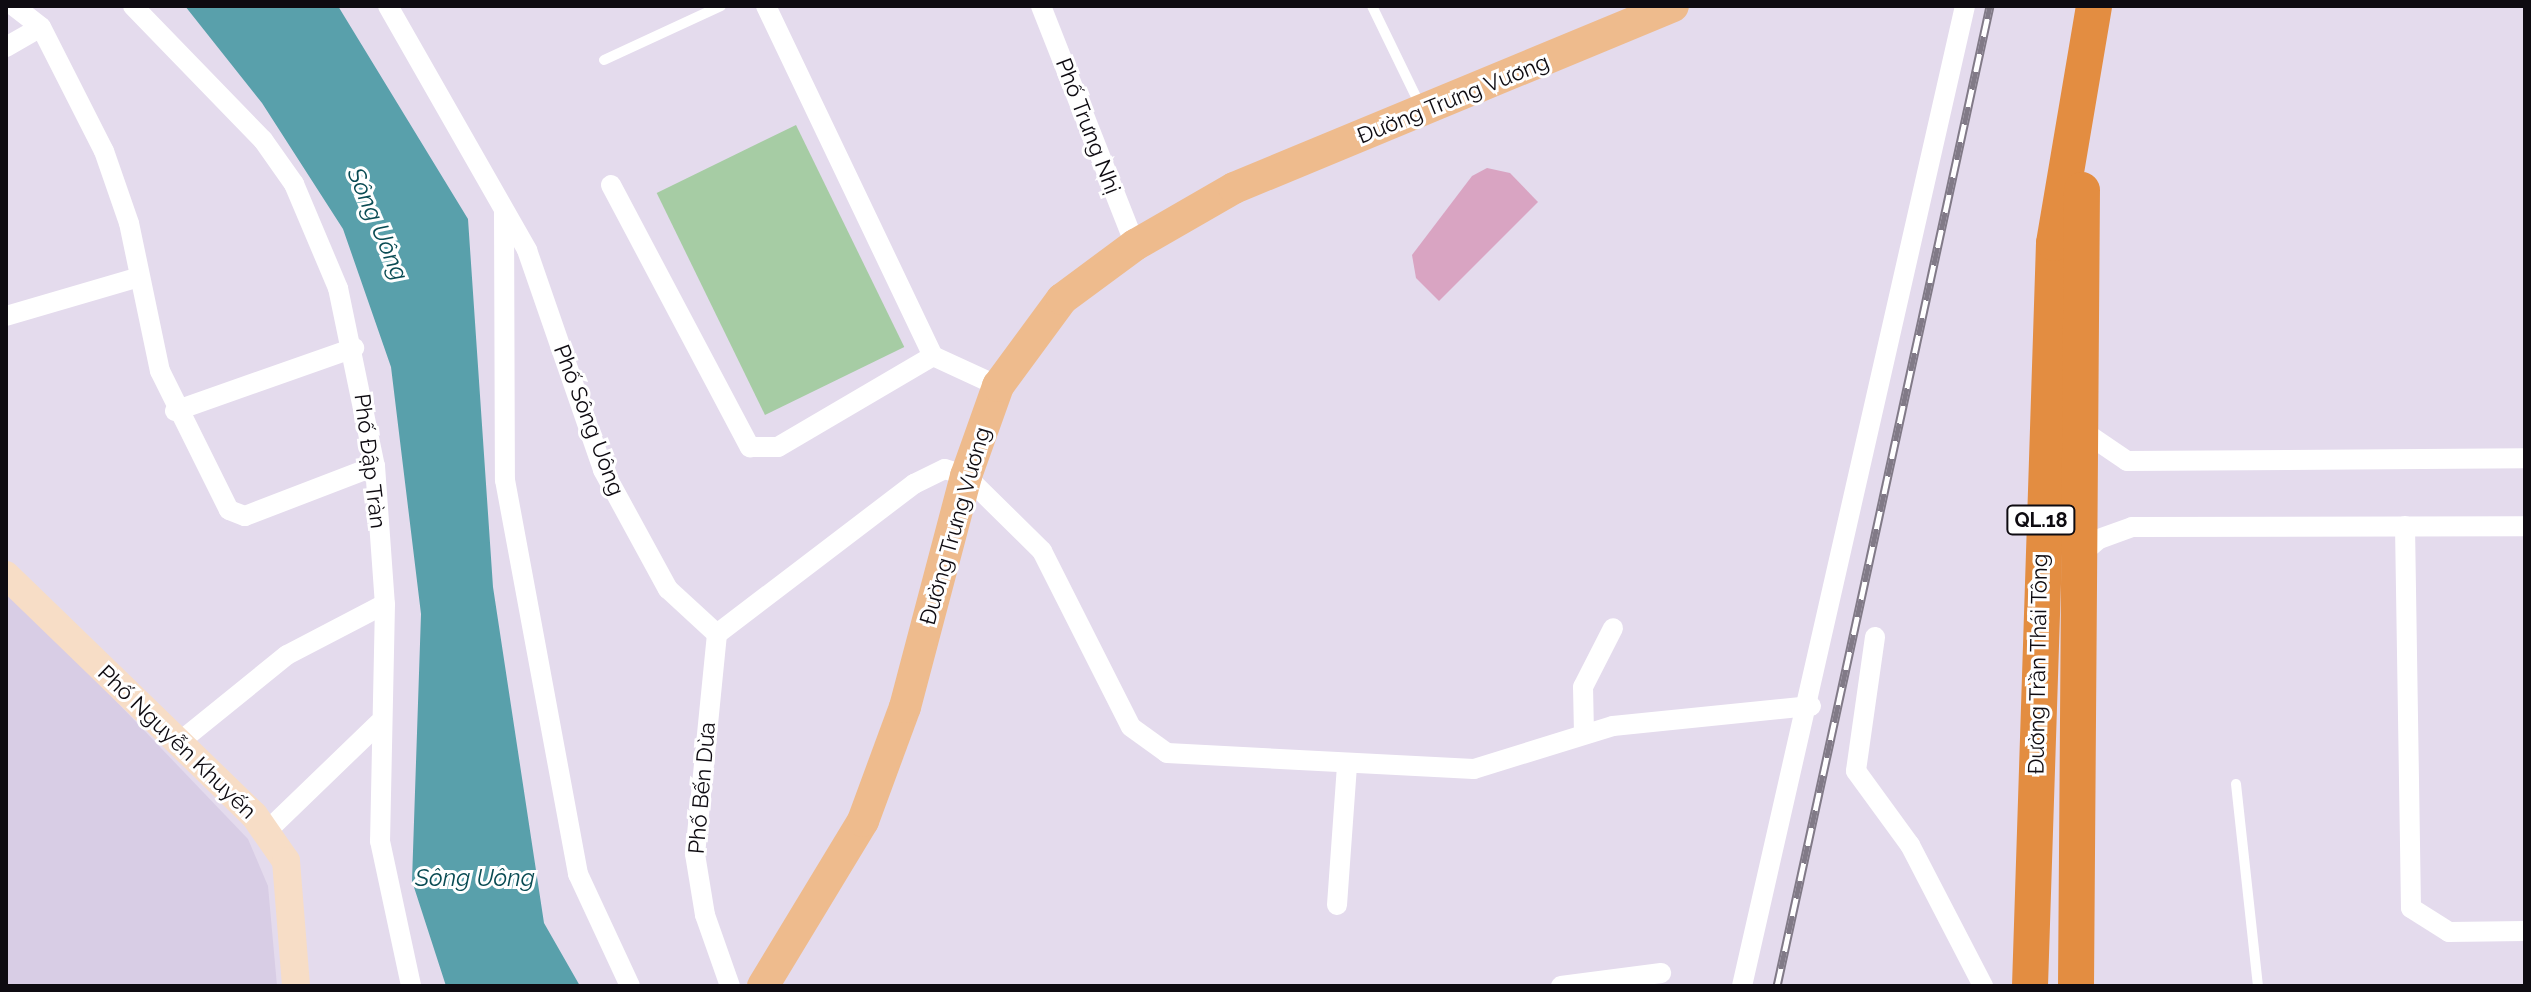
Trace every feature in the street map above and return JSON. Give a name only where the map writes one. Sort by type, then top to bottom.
[{"type":"highway","name":"Đường Trần Thái Tông","points":[[2030,986],[2054,243],[2094,6]]},
{"type":"highway","name":"Đường Trần Thái Tông","points":[[2076,986],[2076,425],[2087,56]]},
{"type":"main road","name":"Đường Trưng Vương","points":[[763,986],[838,872],[869,808],[905,707],[966,476],[998,386],[1062,299],[1135,245],[1234,188],[1423,113],[1673,6]]},
{"type":"street","points":[[14,6],[41,27],[104,151],[175,411],[238,516],[375,466]]},
{"type":"street","name":"Phố Đập Tràn","points":[[133,6],[229,99],[294,184],[354,348],[375,466],[385,604],[379,723],[382,873],[411,986]]},
{"type":"street","name":"Phố Sông Uông","points":[[388,6],[527,250],[603,470],[668,589],[717,634]]},
{"type":"street","points":[[766,6],[933,356],[998,386]]},
{"type":"street","name":"Phố Trưng Nhị","points":[[1041,6],[1135,245]]},
{"type":"street","points":[[1742,986],[1811,706],[1965,6]]},
{"type":"street","points":[[6,47],[41,27]]},
{"type":"street","points":[[611,185],[750,447],[778,447],[933,356]]},
{"type":"street","points":[[504,210],[505,480],[578,874],[630,986]]},
{"type":"street","points":[[6,316],[139,277]]},
{"type":"street","points":[[175,411],[354,348]]},
{"type":"street","points":[[2076,425],[2127,461],[2525,458]]},
{"type":"street","points":[[717,634],[914,484],[945,469],[966,476],[1042,551],[1146,744],[1186,758],[1474,769],[1584,734],[1811,706]]},
{"type":"street","points":[[2405,526],[2411,908],[2449,932],[2525,931]]},
{"type":"street","points":[[2075,561],[2099,539],[2132,527],[2525,526]]},
{"type":"street","name":"Phố Nguyễn Khuyến","points":[[6,575],[266,832],[286,861],[296,986]]},
{"type":"street","points":[[177,744],[287,655],[385,604]]},
{"type":"street","points":[[1584,734],[1583,687],[1613,628]]},
{"type":"street","name":"Phố Bến Dừa","points":[[717,634],[695,854],[705,915],[730,986]]},
{"type":"street","points":[[1875,637],[1856,771],[1916,856],[1983,986]]},
{"type":"street","points":[[266,832],[379,723]]},
{"type":"street","points":[[1337,905],[1347,764]]},
{"type":"street","points":[[1561,986],[1661,973]]},
{"type":"lane","points":[[604,60],[721,6]]},
{"type":"lane","points":[[1372,6],[1423,113]]},
{"type":"lane","points":[[2236,784],[2258,986]]},
{"type":"shaded area","points":[[6,586],[248,839],[268,886],[277,986],[6,986]]},
{"type":"green space","points":[[796,125],[904,347],[765,415],[657,193]]},
{"type":"water","name":"Sông Uông","points":[[185,6],[338,6],[468,219],[493,587],[544,923],[580,986],[446,986],[412,881],[421,614],[391,367],[343,229],[262,103]]},
{"type":"building","points":[[1487,168],[1510,173],[1538,202],[1439,301],[1416,278],[1412,255],[1472,176]]},
{"type":"railway","points":[[1777,986],[1990,6]]}]
